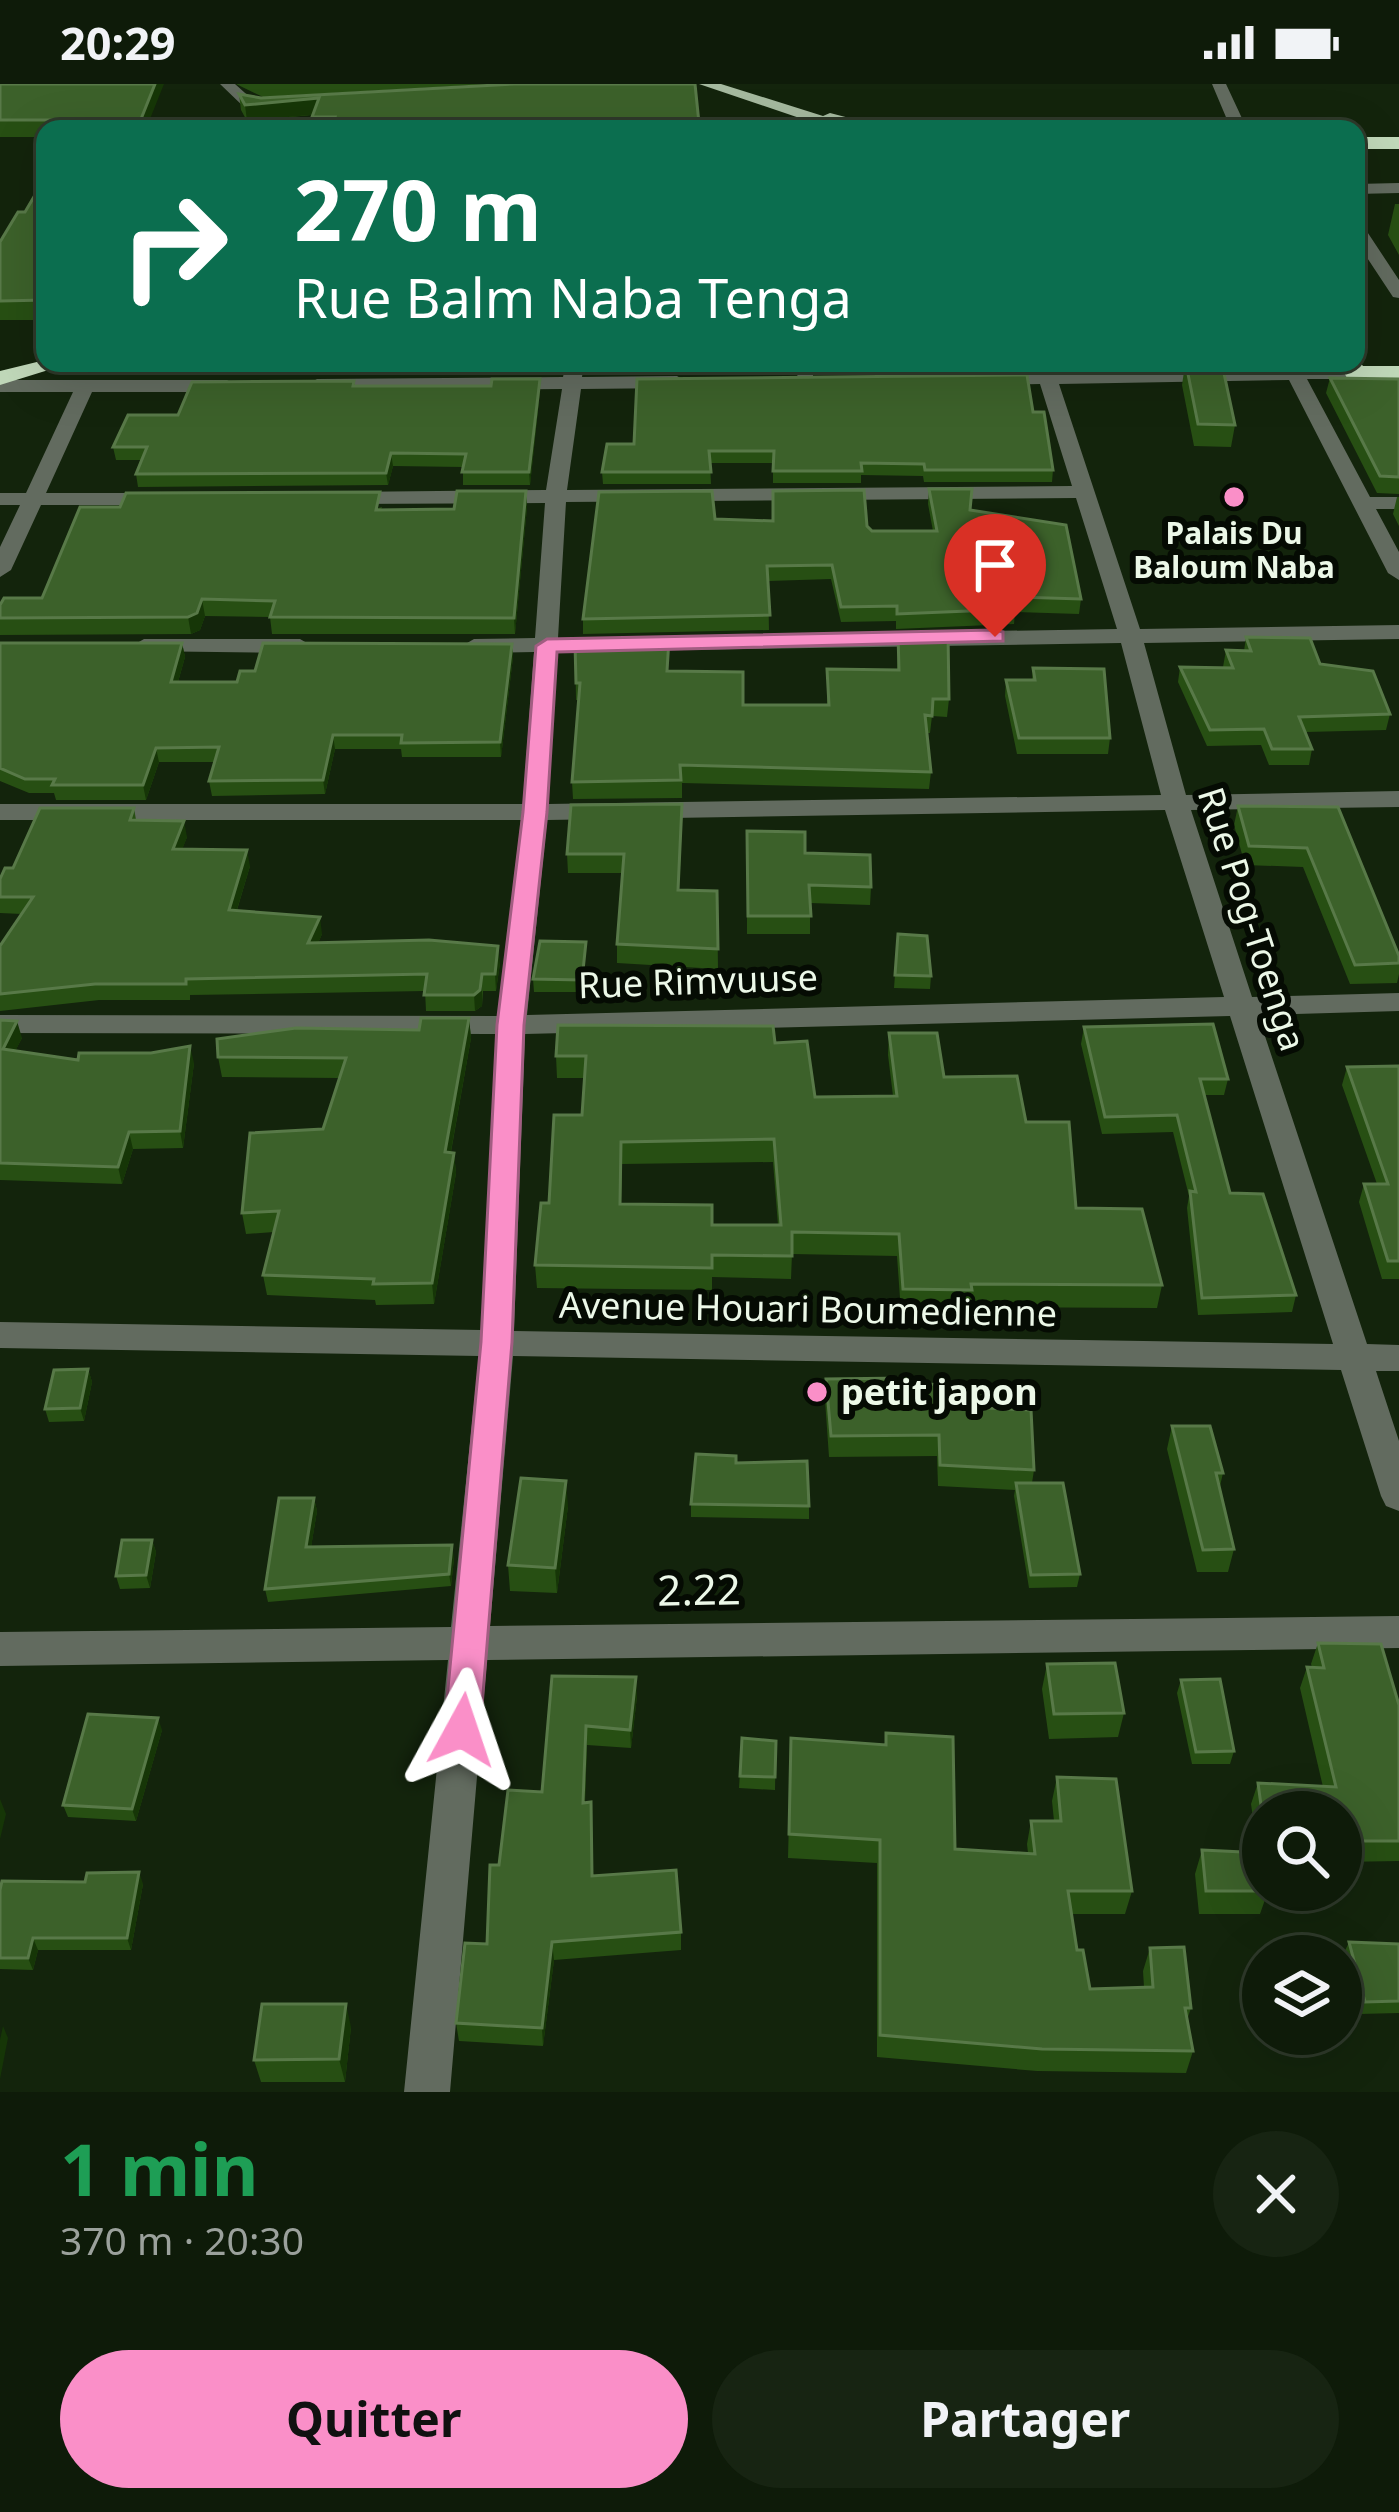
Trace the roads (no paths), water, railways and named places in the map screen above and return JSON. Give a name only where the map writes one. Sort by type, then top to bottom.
[{"type":"highway","points":[[1365,143],[1399,143]]},
{"type":"highway","points":[[1365,369],[1399,373]]},
{"type":"highway","points":[[0,382],[36,371]]},
{"type":"main road","points":[[706,84],[820,120]]},
{"type":"main road","points":[[777,106],[842,120]]},
{"type":"street","points":[[227,84],[250,105],[286,105]]},
{"type":"street","points":[[1219,84],[1235,120]]},
{"type":"street","points":[[1365,189],[1399,188]]},
{"type":"street","points":[[1365,242],[1399,293]]},
{"type":"street","points":[[783,381],[805,372],[828,380]]},
{"type":"street","points":[[960,379],[1027,372]]},
{"type":"street","name":"Rue Pog-Toenga","points":[[1047,372],[1130,634],[1175,801],[1399,1496]]},
{"type":"street","points":[[1170,372],[1314,372]]},
{"type":"street","points":[[294,385],[574,373],[689,382]]},
{"type":"street","points":[[427,2092],[497,1342],[511,1025],[535,812],[556,496],[574,373]]},
{"type":"street","points":[[1294,374],[1399,573]]},
{"type":"street","points":[[0,382],[85,387],[248,386]]},
{"type":"street","points":[[0,570],[85,387]]},
{"type":"street","points":[[319,498],[1084,492]]},
{"type":"street","points":[[0,499],[176,499]]},
{"type":"street","points":[[1364,503],[1399,503]]},
{"type":"street","points":[[452,646],[1399,632]]},
{"type":"street","points":[[119,646],[333,646]]},
{"type":"street","points":[[0,812],[535,812],[1399,799]]},
{"type":"street","name":"Rue Rimvuuse","points":[[0,1024],[511,1025],[1399,1002]]},
{"type":"street","name":"Avenue Houari Boumedienne","points":[[0,1335],[1399,1358]]},
{"type":"street","name":"2.22","points":[[0,1649],[1399,1632]]},
{"type":"place","name":"Palais Du Baloum Naba","points":[[1234,497]]},
{"type":"place","name":"petit japon","points":[[817,1392]]}]
